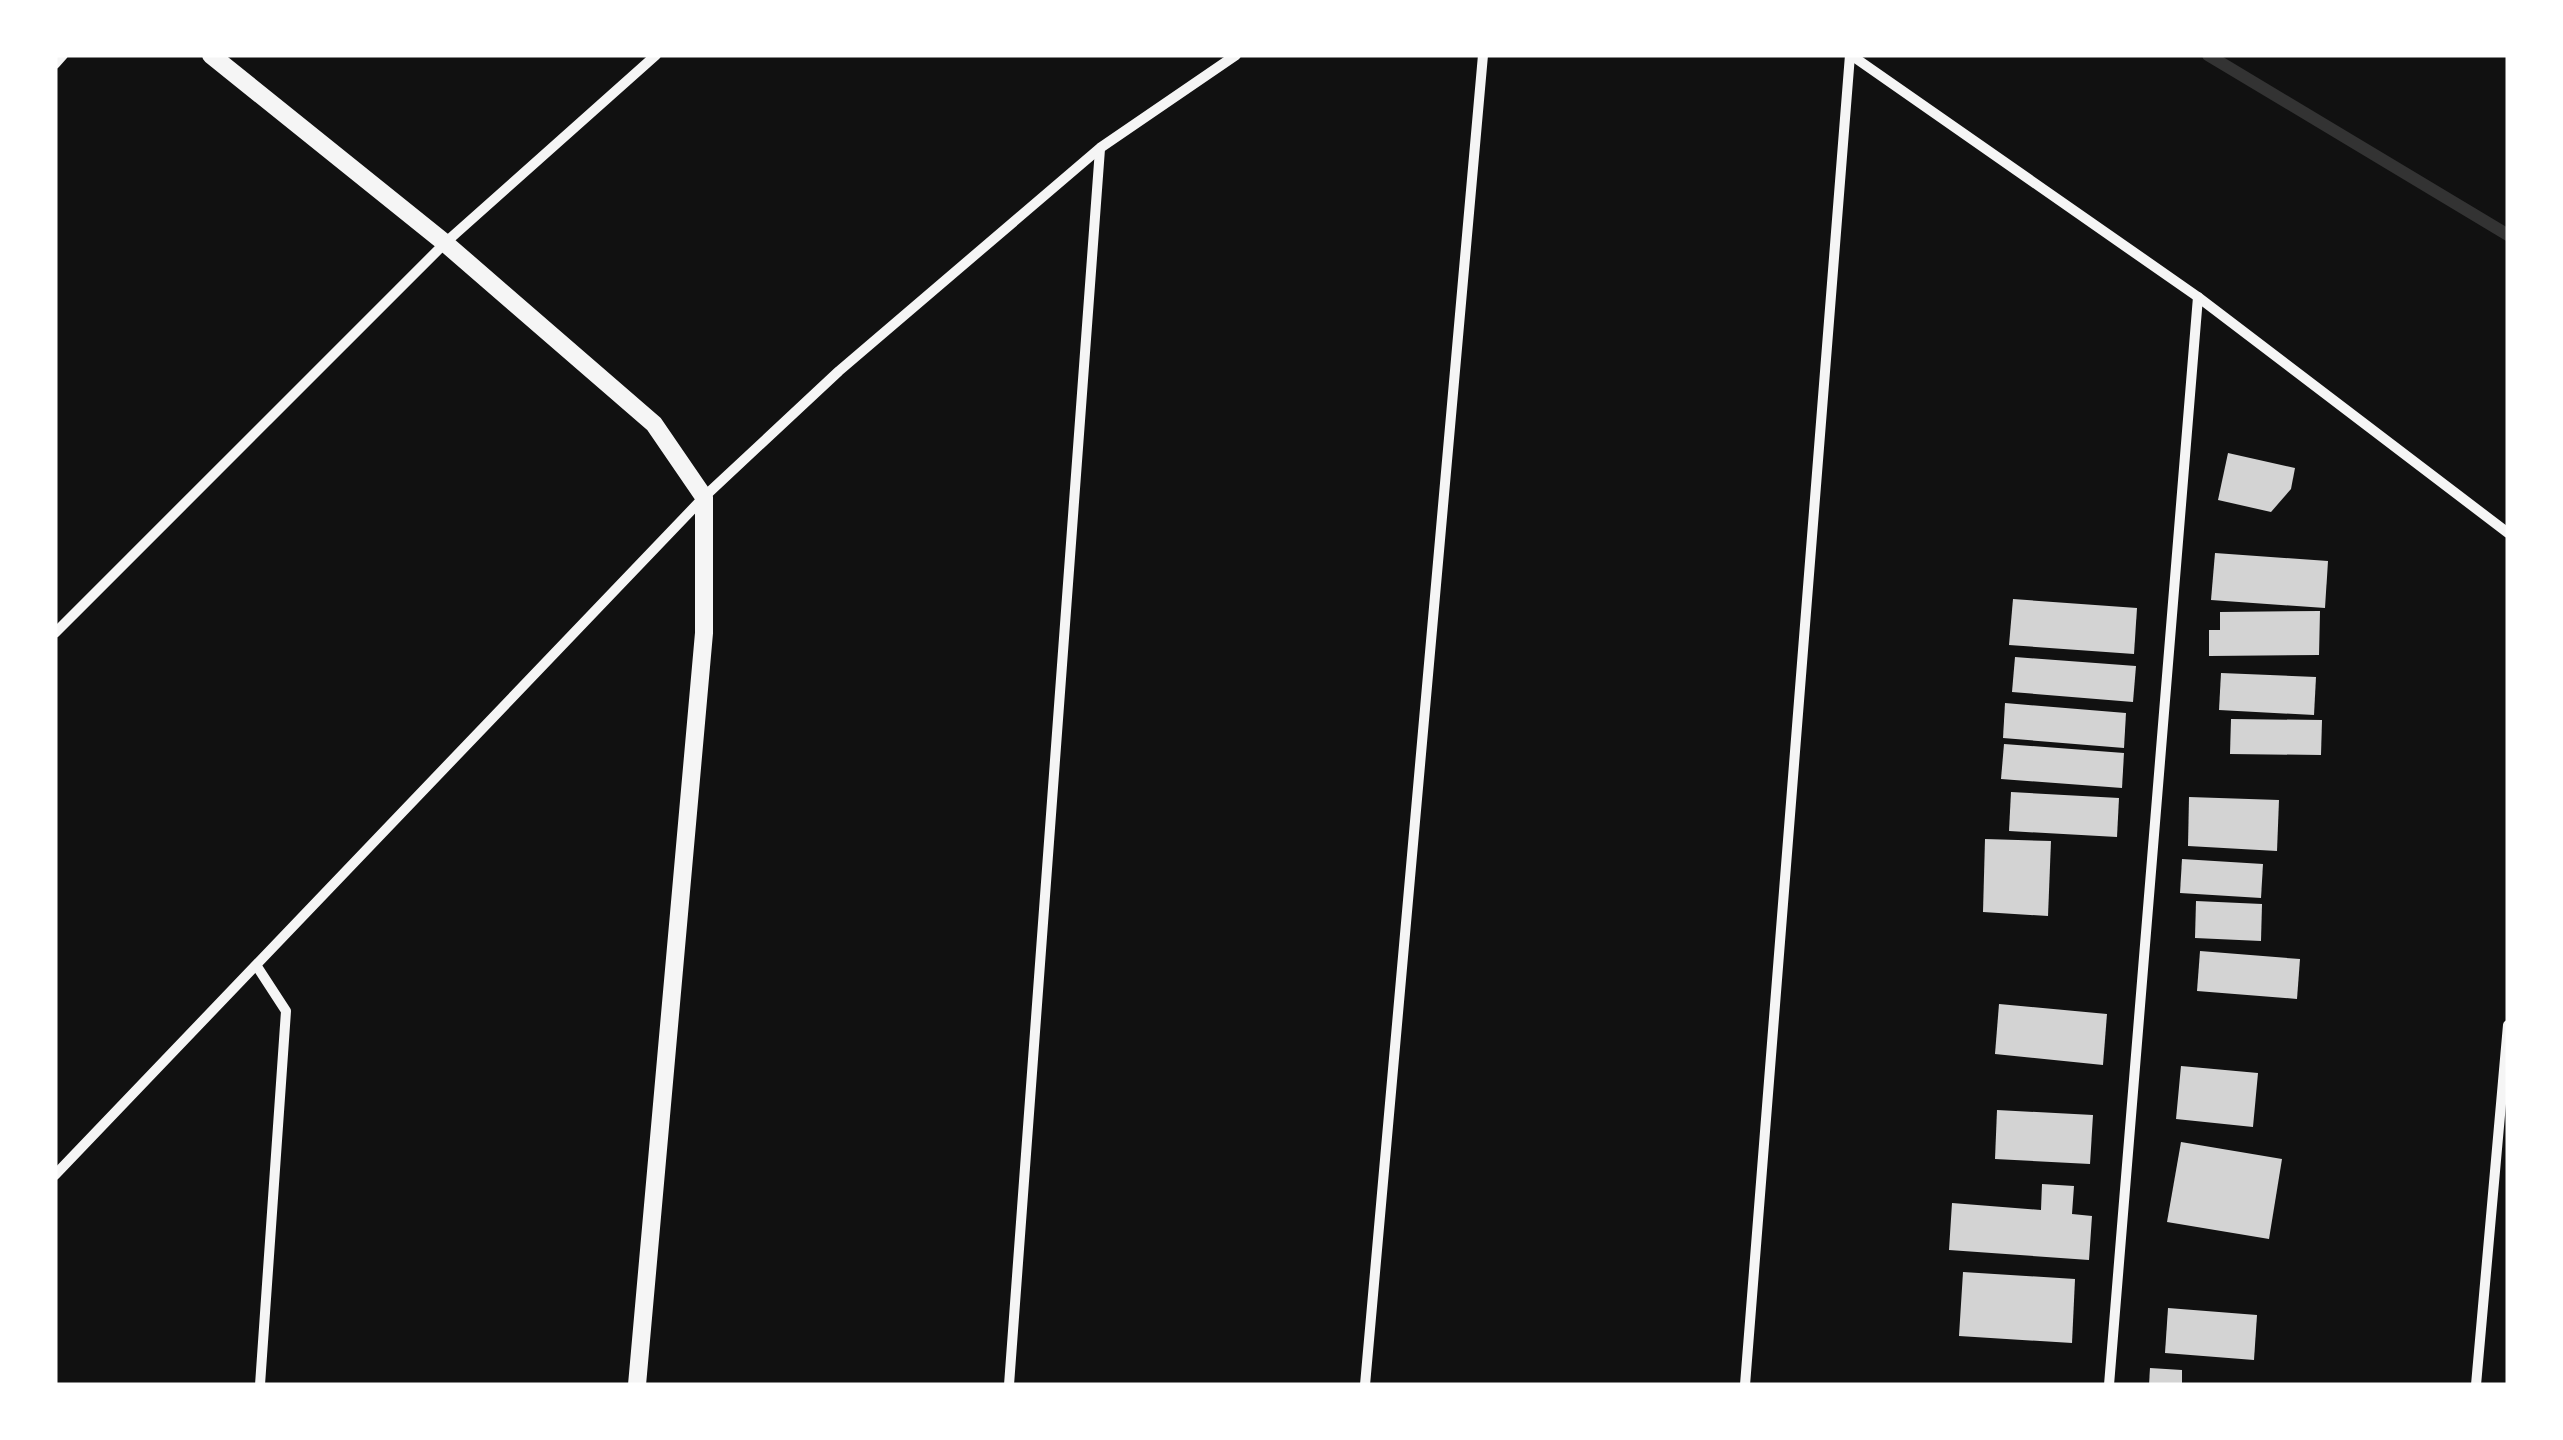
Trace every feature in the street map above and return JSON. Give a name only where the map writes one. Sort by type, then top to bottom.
[{"type":"street","points":[[55,64],[63,55]]},
{"type":"street","points":[[210,55],[446,243],[654,424],[704,497],[704,633],[638,1385]]},
{"type":"street","points":[[55,633],[446,243],[656,55]]},
{"type":"street","points":[[55,1174],[258,968],[704,497],[839,371],[1100,148],[1236,55]]},
{"type":"street","points":[[1365,1385],[1483,55]]},
{"type":"street","points":[[1850,55],[2198,297],[2508,533]]},
{"type":"street","points":[[1746,1385],[1850,55]]},
{"type":"street","points":[[1010,1385],[1100,148]]},
{"type":"street","points":[[2109,1385],[2198,297]]},
{"type":"street","points":[[258,968],[286,1012],[260,1385]]},
{"type":"street","points":[[2476,1385],[2508,1025]]},
{"type":"building","points":[[2228,453],[2295,468],[2291,489],[2271,512],[2218,500]]},
{"type":"building","points":[[2215,553],[2328,561],[2325,608],[2211,600]]},
{"type":"building","points":[[2013,599],[2137,608],[2134,654],[2009,645]]},
{"type":"building","points":[[2320,611],[2319,655],[2209,656],[2209,630],[2220,630],[2220,612]]},
{"type":"building","points":[[2015,657],[2136,666],[2133,702],[2012,692]]},
{"type":"building","points":[[2221,673],[2316,677],[2314,715],[2219,710]]},
{"type":"building","points":[[2005,703],[2126,713],[2124,748],[2003,738]]},
{"type":"building","points":[[2231,719],[2322,720],[2321,755],[2230,754]]},
{"type":"building","points":[[2004,744],[2124,753],[2122,788],[2001,779]]},
{"type":"building","points":[[2011,792],[2119,798],[2117,837],[2009,831]]},
{"type":"building","points":[[2189,797],[2279,800],[2277,851],[2188,846]]},
{"type":"building","points":[[1985,839],[2051,841],[2048,916],[1983,912]]},
{"type":"building","points":[[2182,859],[2263,864],[2261,898],[2180,893]]},
{"type":"building","points":[[2196,901],[2262,904],[2261,941],[2195,938]]},
{"type":"building","points":[[2200,951],[2300,959],[2297,999],[2197,991]]},
{"type":"building","points":[[1999,1004],[2107,1014],[2103,1065],[1995,1054]]},
{"type":"building","points":[[2181,1066],[2258,1073],[2253,1127],[2176,1119]]},
{"type":"building","points":[[1997,1110],[2093,1115],[2090,1164],[1995,1159]]},
{"type":"building","points":[[2181,1142],[2282,1159],[2269,1239],[2167,1222]]},
{"type":"building","points":[[2042,1184],[2074,1186],[2072,1214],[2092,1216],[2089,1260],[1949,1250],[1952,1203],[2041,1210]]},
{"type":"building","points":[[1963,1272],[2075,1279],[2072,1343],[1959,1336]]},
{"type":"building","points":[[2168,1308],[2257,1315],[2254,1360],[2165,1353]]},
{"type":"building","points":[[2150,1368],[2182,1370],[2182,1385],[2149,1385]]},
{"type":"waterway","points":[[2208,55],[2508,235]]}]
